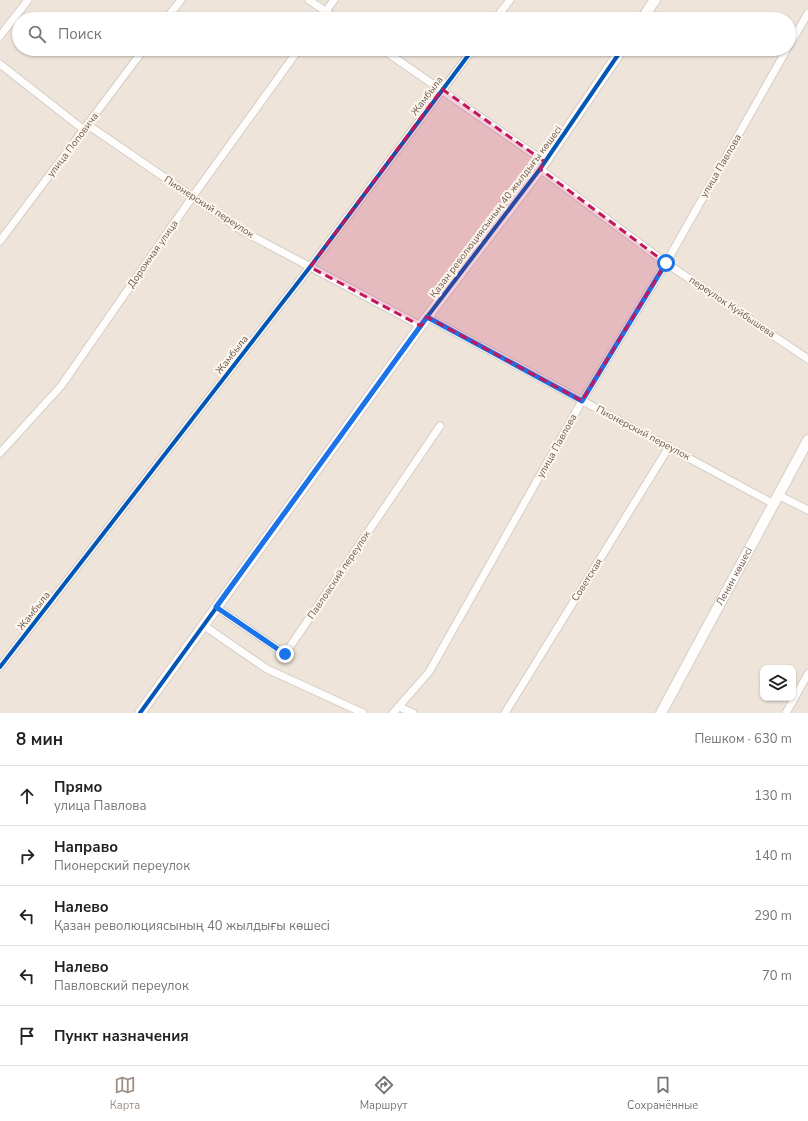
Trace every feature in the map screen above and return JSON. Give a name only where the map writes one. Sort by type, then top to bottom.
[{"type":"street","points":[[19,12],[28,0]]},
{"type":"street","points":[[172,12],[181,0]]},
{"type":"street","points":[[309,0],[326,11],[334,0]]},
{"type":"street","points":[[501,12],[510,0]]},
{"type":"street","points":[[647,12],[655,0]]},
{"type":"street","points":[[796,34],[808,13]]},
{"type":"street","points":[[0,36],[12,21]]},
{"type":"street","name":"улица Поповича","points":[[0,241],[139,56]]},
{"type":"street","name":"Дорожная улица","points":[[0,453],[61,386],[193,196],[294,56]]},
{"type":"street","name":"переулок Куйбышева","points":[[392,56],[442,89],[666,263],[808,360]]},
{"type":"street","name":"Жамбыла","points":[[0,667],[310,267],[468,56]]},
{"type":"street","name":"Қазан революциясының 40 жылдығы көшесі","points":[[140,713],[424,321],[542,166],[617,56]]},
{"type":"street","name":"улица Павлова","points":[[393,713],[429,672],[582,401],[666,263],[783,56]]},
{"type":"street","name":"Пионерский переулок","points":[[0,64],[86,127],[193,196],[241,230],[310,267],[424,321],[669,447],[776,499],[808,510]]},
{"type":"street","name":"Павловский переулок","points":[[216,607],[285,654],[440,426]]},
{"type":"street","name":"Ленин көшесі","points":[[662,713],[808,440]]},
{"type":"street","name":"Советская","points":[[505,713],[669,447]]},
{"type":"street","points":[[203,625],[267,669],[363,713]]},
{"type":"street","points":[[786,713],[808,674]]},
{"type":"street","points":[[399,707],[413,713]]},
{"type":"highlighted area","points":[[442,89],[545,162],[540,169],[666,263],[582,401],[427,317],[421,326],[310,267]]},
{"type":"shaded area","points":[[0,0],[808,0],[808,713],[0,713]]},
{"type":"cycle path","points":[[0,667],[310,267],[468,56]]},
{"type":"cycle path","points":[[140,713],[427,317],[540,169],[617,56]]},
{"type":"route","points":[[285,654],[216,607],[427,317],[582,401],[666,263]]}]
